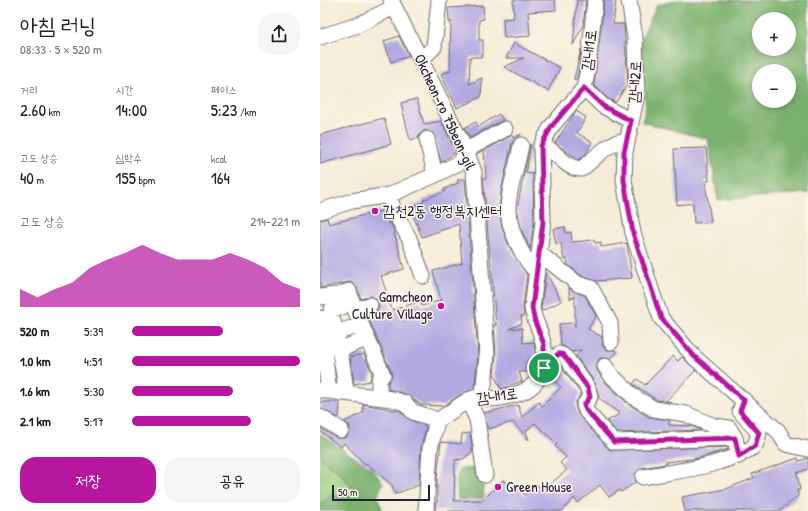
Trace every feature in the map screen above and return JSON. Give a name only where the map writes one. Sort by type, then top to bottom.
[{"type":"street","points":[[421,60],[434,47],[439,0]]},
{"type":"street","name":"감내1로","points":[[436,423],[449,411],[475,398],[489,400],[523,393],[534,386],[544,368],[544,344],[535,322],[532,308],[543,222],[541,146],[551,127],[584,88],[588,69],[595,0]]},
{"type":"street","name":"감내2로","points":[[629,0],[635,38],[637,94],[624,152],[624,180],[633,233],[661,318],[694,356],[778,431],[786,444],[808,450]]},
{"type":"street","points":[[320,37],[358,25],[392,3]]},
{"type":"street","name":"Okcheon-ro 75beon-gil","points":[[392,3],[468,153],[474,172],[477,192],[486,355],[484,385],[475,398]]},
{"type":"street","points":[[584,88],[603,106],[631,121]]},
{"type":"street","points":[[320,210],[352,201],[389,195],[459,162],[472,147],[505,129]]},
{"type":"street","points":[[427,139],[434,175]]},
{"type":"street","points":[[541,146],[547,147],[567,165],[576,169],[581,169],[611,145],[622,141],[627,141]]},
{"type":"street","points":[[521,145],[508,210],[514,234],[521,251],[537,272]]},
{"type":"street","points":[[389,195],[394,211],[409,238],[423,276]]},
{"type":"street","points":[[539,253],[578,284],[591,288],[610,323],[611,342]]},
{"type":"street","points":[[320,297],[338,295],[349,291],[367,340],[383,375],[379,379],[379,397]]},
{"type":"street","points":[[338,295],[342,307],[332,309],[331,312],[338,350],[345,370],[346,393]]},
{"type":"street","points":[[355,310],[370,305]]},
{"type":"street","points":[[320,318],[324,390],[379,397],[405,403],[413,412],[432,418],[436,423],[430,448],[426,511]]},
{"type":"street","points":[[335,334],[361,325]]},
{"type":"street","points":[[338,350],[367,340]]},
{"type":"street","points":[[544,368],[548,367],[558,354],[562,354],[588,388],[590,397],[584,405],[586,410],[614,442],[735,438]]},
{"type":"street","points":[[589,394],[607,369],[634,397],[654,409],[686,414],[714,426],[729,428],[735,438],[739,456]]},
{"type":"street","points":[[475,398],[476,419],[485,475]]},
{"type":"street","points":[[643,478],[705,466],[739,456],[755,446],[759,433],[740,411],[744,400]]},
{"type":"street","points":[[321,419],[341,430]]},
{"type":"green space","points":[[678,0],[808,0],[808,193],[718,200],[708,139],[642,122],[646,106],[638,45],[657,5]]},
{"type":"green space","points":[[320,434],[372,469],[383,483],[377,497],[383,511],[320,511],[320,505],[331,494],[342,498],[357,493],[341,474],[320,458]]},
{"type":"green space","points":[[320,458],[341,474],[357,493],[342,498],[331,494],[320,505]]},
{"type":"green space","points":[[482,468],[484,498],[458,500],[457,480],[459,469]]},
{"type":"building","points":[[513,0],[555,0],[556,10],[528,12],[530,36],[504,38],[503,19],[514,18]]},
{"type":"building","points":[[577,0],[586,0],[583,26],[573,45]]},
{"type":"building","points":[[604,0],[616,0],[613,24],[624,24],[628,83],[616,102],[608,99],[594,85]]},
{"type":"building","points":[[483,6],[484,19],[479,20],[479,40],[483,40],[483,56],[480,54],[482,57],[470,57],[469,84],[482,78],[481,97],[457,108],[441,74],[450,71],[451,21],[449,22],[448,8]]},
{"type":"building","points":[[399,36],[409,56],[391,62],[384,41]]},
{"type":"building","points":[[514,43],[560,68],[548,91],[504,67],[524,58],[506,58]]},
{"type":"building","points":[[581,49],[579,68],[577,80],[574,79]]},
{"type":"building","points":[[417,99],[424,124],[441,121],[456,152],[441,162],[433,133],[425,130],[418,138],[410,140],[401,103]]},
{"type":"building","points":[[576,111],[586,117],[577,133],[592,142],[586,154],[579,160],[555,143]]},
{"type":"building","points":[[499,114],[503,120],[470,138],[464,128],[476,122],[478,127]]},
{"type":"building","points":[[384,118],[391,144],[320,164],[320,135]]},
{"type":"building","points":[[521,134],[512,143],[501,192],[499,210],[502,227],[509,246],[527,275],[523,307],[524,316],[521,316],[522,323],[509,329],[522,328],[523,343],[534,342],[535,360],[532,372],[519,372],[522,381],[501,389],[494,374],[496,354],[494,325],[496,325],[483,178],[486,178],[484,151],[512,135],[513,138]]},
{"type":"building","points":[[530,144],[526,173],[533,174],[534,222],[530,249],[522,231],[517,209]]},
{"type":"building","points":[[706,148],[709,181],[705,181],[711,222],[694,223],[693,203],[677,205],[674,149]]},
{"type":"building","points":[[458,179],[465,179],[478,355],[475,383],[474,389],[463,393],[443,406],[421,405],[408,395],[388,389],[388,383],[392,376],[391,371],[367,315],[377,311],[379,306],[376,299],[371,296],[361,299],[357,288],[350,282],[320,288],[320,220],[327,218],[329,224],[384,210],[388,223],[390,223],[393,228],[404,269],[381,276],[391,307],[393,310],[420,301],[422,306],[441,300],[433,271],[462,263],[459,224],[422,237],[410,208],[424,202],[423,200],[445,191],[444,189],[458,183]]},
{"type":"building","points":[[565,227],[566,233],[571,232],[572,242],[594,240],[595,243],[601,242],[601,247],[627,243],[632,278],[596,281],[582,276],[568,265],[567,259],[564,260],[561,243],[556,244],[553,229]]},
{"type":"building","points":[[546,272],[561,301],[542,311],[541,308]]},
{"type":"building","points":[[569,288],[585,296],[596,316],[588,329],[602,337],[603,347],[607,350],[615,350],[617,353],[610,358],[600,358],[597,362],[597,371],[605,382],[628,404],[649,417],[669,420],[669,425],[692,426],[701,430],[618,433],[607,421],[620,414],[599,398],[595,383],[576,356],[581,350],[572,352],[561,345],[559,324],[573,323],[575,328],[575,296],[570,299]]},
{"type":"building","points":[[364,354],[372,373],[370,381],[354,384],[350,357]]},
{"type":"building","points":[[673,356],[678,361],[682,357],[696,370],[666,401],[671,402],[657,400],[633,384],[637,379],[645,385]]},
{"type":"building","points":[[563,370],[580,392],[575,404],[578,414],[610,450],[728,447],[728,449],[699,458],[666,462],[666,464],[641,468],[635,474],[636,482],[621,492],[620,490],[609,497],[600,485],[578,503],[574,498],[562,511],[435,511],[437,502],[437,478],[441,442],[461,444],[462,434],[470,433],[473,451],[463,459],[455,460],[454,501],[483,500],[503,480],[513,489],[516,487],[525,495],[536,484],[543,490],[567,470],[560,463],[566,457],[555,446],[557,444],[535,423],[526,431],[529,440],[513,422],[488,429],[484,413],[518,405],[522,417],[539,402],[542,406],[561,387],[553,380]]},
{"type":"building","points":[[320,402],[340,402],[339,418],[320,408]]},
{"type":"building","points":[[363,404],[400,411],[410,420],[426,426],[421,447],[419,485],[395,494],[392,485],[366,463],[365,464],[344,443],[341,447],[320,431],[320,428],[337,438],[346,438],[350,430],[349,425],[344,422],[363,413]]},
{"type":"building","points":[[798,458],[799,461],[808,458],[808,469],[797,473],[800,490],[797,490],[798,496],[780,511],[685,511],[682,497],[726,489],[754,478],[752,474]]},
{"type":"place","name":"감천2동 행정복지센터","points":[[375,211]]},
{"type":"place","name":"Gamcheon Culture Village","points":[[441,306]]},
{"type":"place","name":"Green House","points":[[498,487]]},
{"type":"route","points":[[584,88],[603,106],[631,121],[624,152],[624,180],[633,233],[661,318],[694,356],[744,400],[740,411],[759,433],[755,446],[739,456],[735,438],[614,442],[602,431],[586,410],[584,405],[590,397],[588,388],[566,358],[562,354],[558,354],[548,367],[544,368],[544,344],[535,322],[532,308],[543,222],[541,146],[551,127],[584,88]]}]
